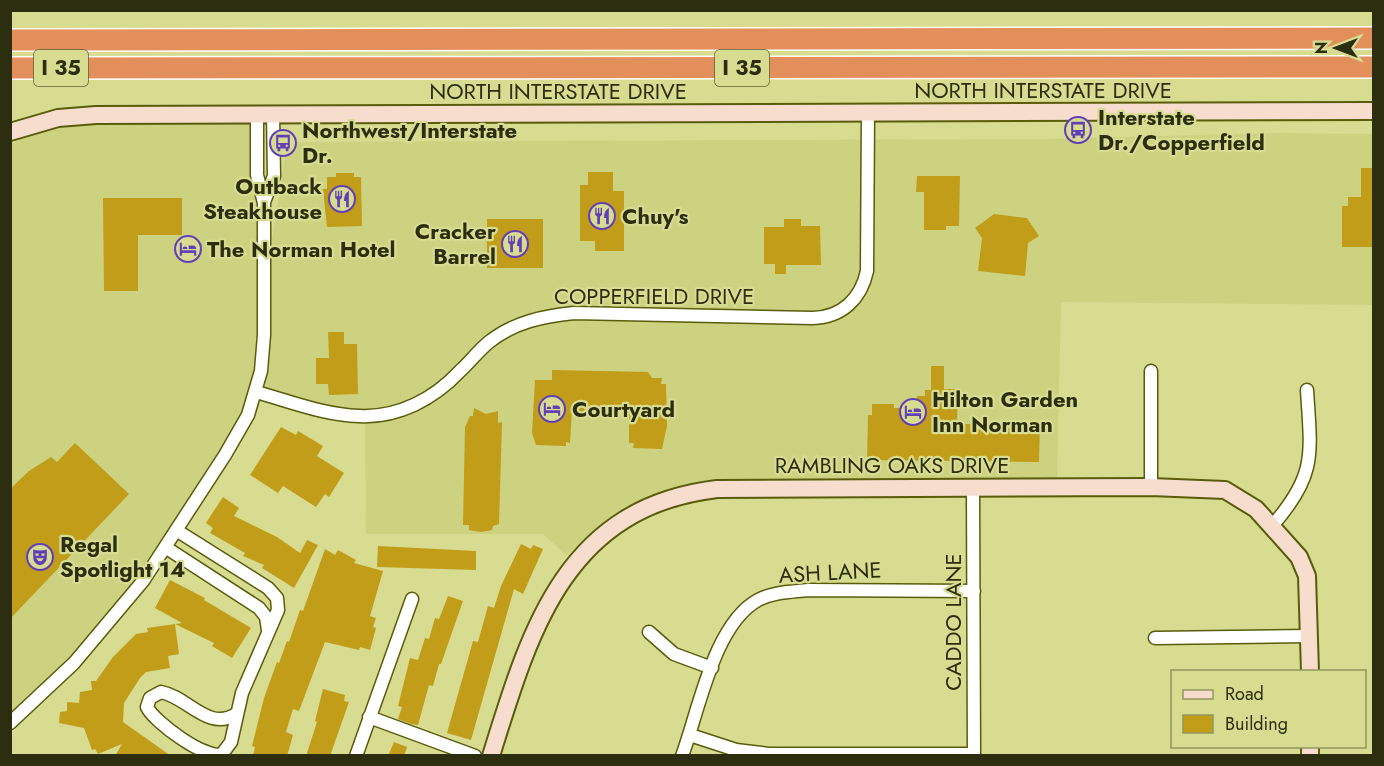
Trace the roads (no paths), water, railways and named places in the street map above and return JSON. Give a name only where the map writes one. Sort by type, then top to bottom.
[{"type":"highway","name":"I 35","points":[[10,40],[1374,38]]},
{"type":"highway","name":"I 35","points":[[10,68],[1374,67]]},
{"type":"highway","points":[[10,80],[111,68]]},
{"type":"main road","name":"NORTH INTERSTATE DRIVE","points":[[10,142],[46,120],[71,116],[1374,111]]},
{"type":"main road","name":"NORTH INTERSTATE DRIVE","points":[[10,132],[32,127]]},
{"type":"main road","name":"RAMBLING OAKS DRIVE","points":[[491,756],[542,613],[571,566],[598,538],[638,513],[676,497],[717,489],[1151,487],[1225,490],[1245,501],[1272,526],[1299,557],[1307,576],[1310,670]]},
{"type":"street","name":"COPPERFIELD DRIVE","points":[[256,392],[344,414],[386,414],[424,400],[445,386],[490,341],[510,328],[543,317],[574,313],[813,318],[835,315],[854,301],[861,290],[867,271],[868,113]]},
{"type":"street","points":[[10,723],[88,647],[143,581],[237,436],[256,392],[264,335],[264,203],[274,176],[265,114]]},
{"type":"street","points":[[1151,371],[1151,487]]},
{"type":"street","points":[[1272,526],[1300,489],[1308,469],[1307,390]]},
{"type":"street","name":"CADDO LANE","points":[[974,488],[974,755]]},
{"type":"street","points":[[176,530],[274,594],[277,598],[278,610],[236,714],[231,742],[227,750],[218,756],[198,748],[157,722],[147,707],[150,698],[161,692],[174,696],[211,719],[223,720],[236,714]]},
{"type":"street","points":[[165,547],[259,608],[266,617],[268,631]]},
{"type":"street","name":"ASH LANE","points":[[682,756],[723,641],[739,615],[759,600],[773,594],[808,590],[974,591]]},
{"type":"street","points":[[356,756],[412,599]]},
{"type":"street","points":[[649,632],[674,654],[712,668]]},
{"type":"street","points":[[1155,638],[1310,636]]},
{"type":"street","points":[[369,717],[475,756]]},
{"type":"street","points":[[690,735],[736,750],[769,754],[974,755]]},
{"type":"place","name":"Interstate Dr./Copperfield","points":[[1078,130]]},
{"type":"place","name":"Northwest/Interstate Dr.","points":[[283,143]]},
{"type":"place","name":"Outback Steakhouse","points":[[342,199]]},
{"type":"place","name":"Chuy's","points":[[602,216]]},
{"type":"place","name":"Cracker Barrel","points":[[515,244]]},
{"type":"place","name":"The Norman Hotel","points":[[188,249]]},
{"type":"place","name":"Courtyard","points":[[552,409]]},
{"type":"place","name":"Hilton Garden Inn Norman","points":[[913,412]]},
{"type":"place","name":"Regal Spotlight 14","points":[[40,557]]}]
